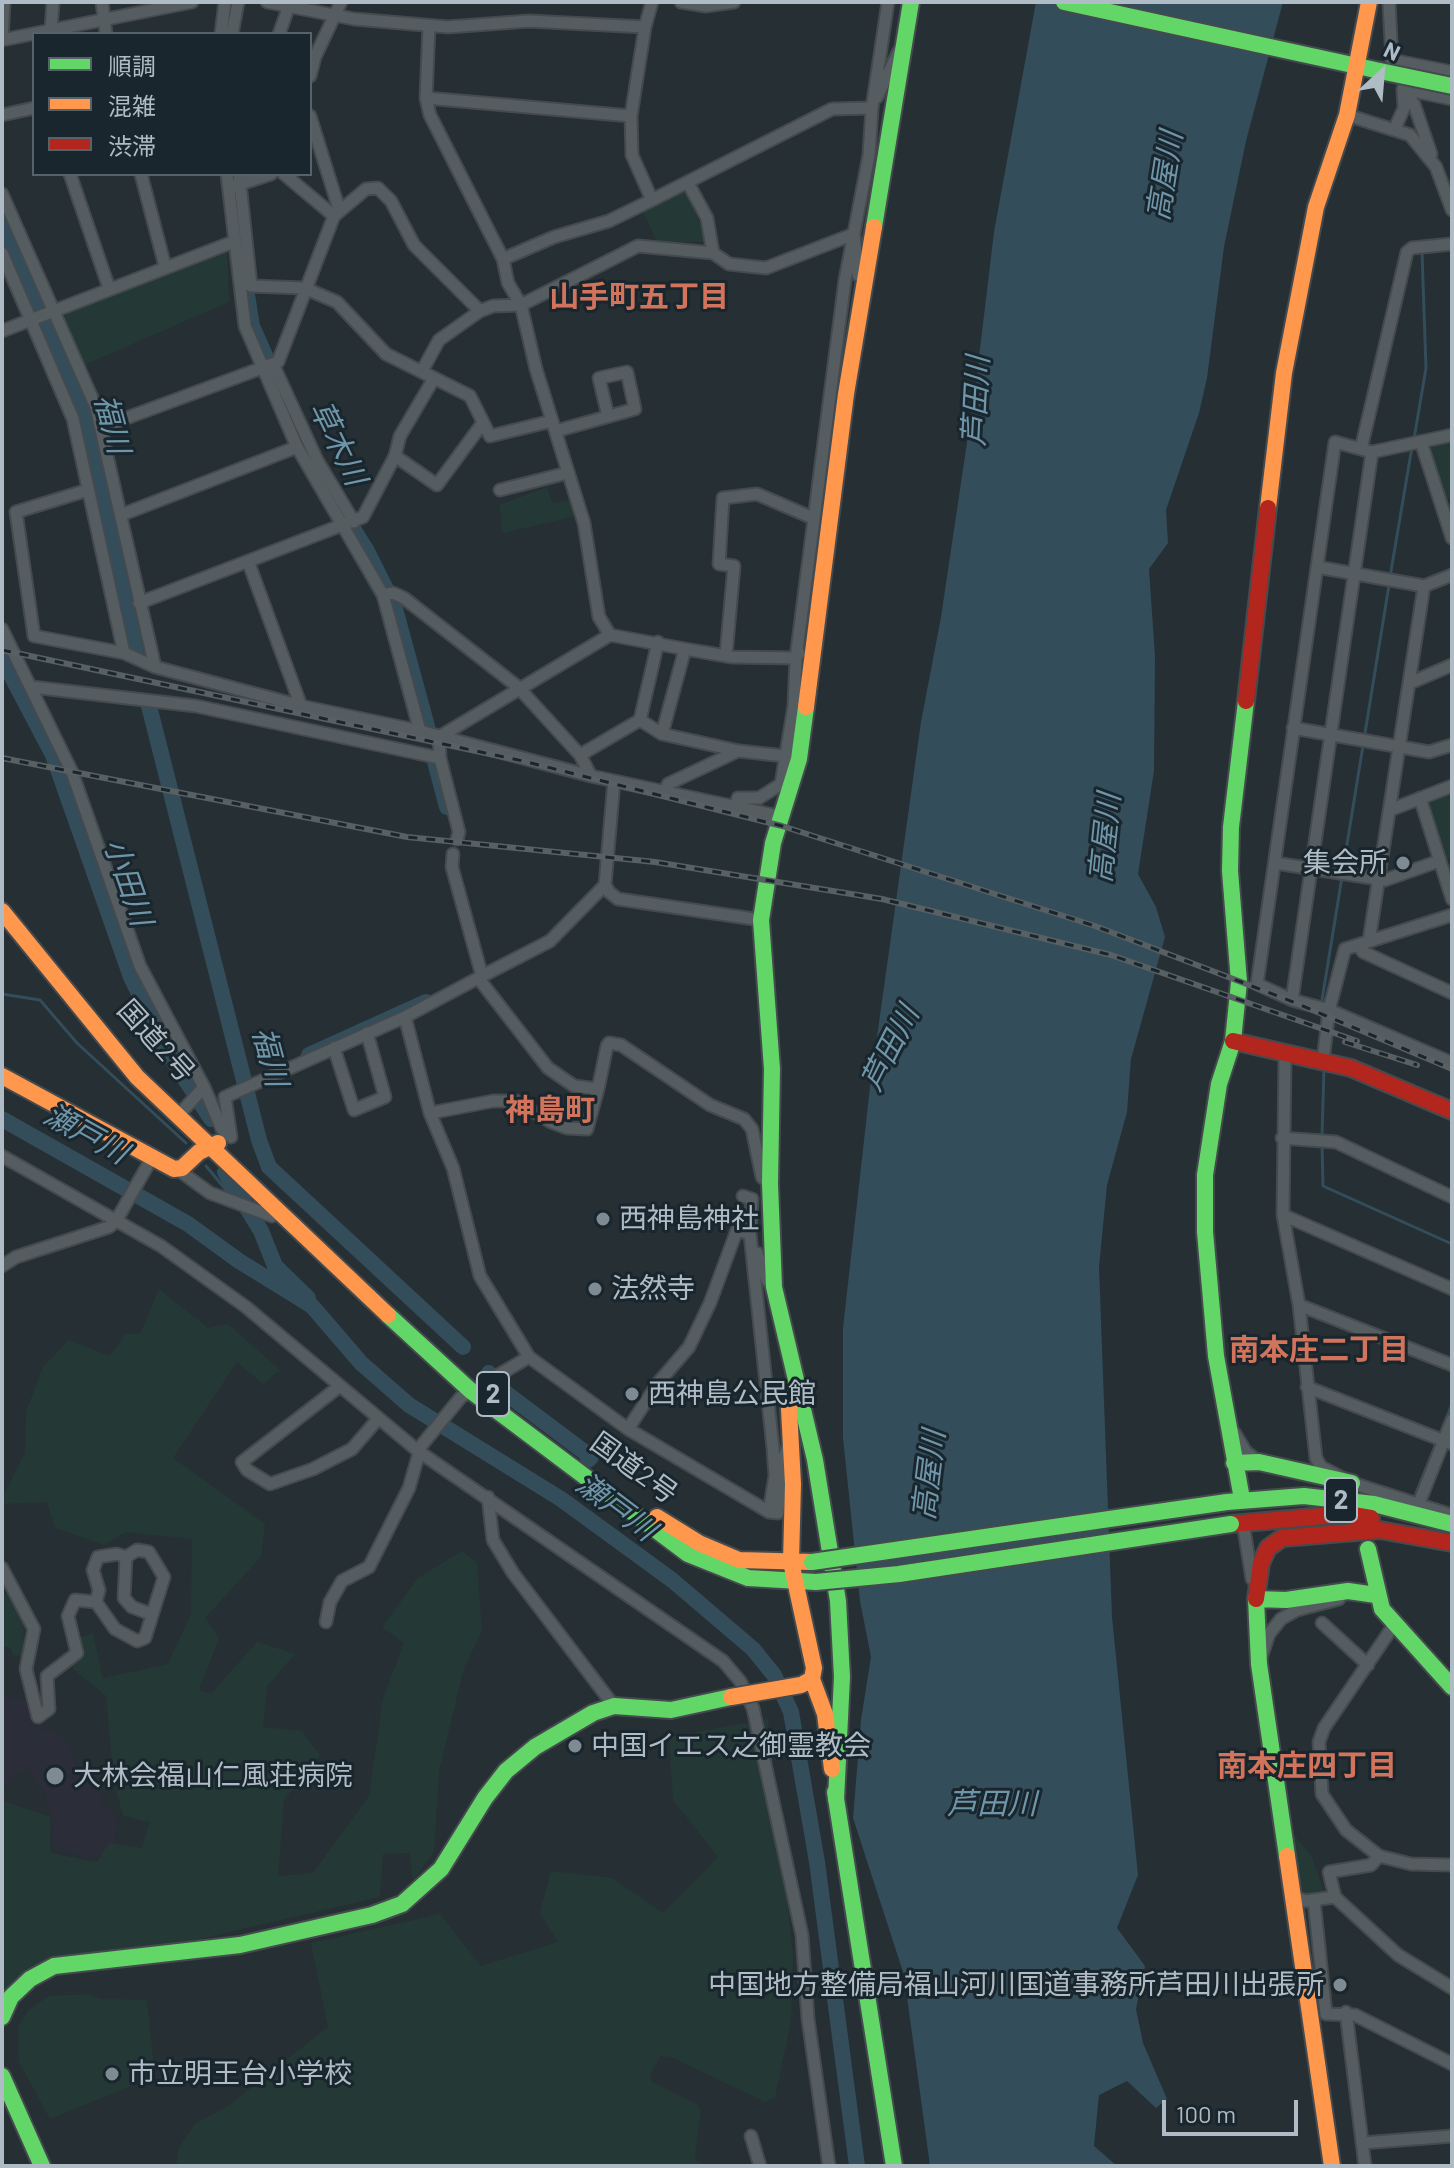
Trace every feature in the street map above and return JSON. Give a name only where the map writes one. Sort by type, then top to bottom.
[{"type":"main road","points":[[836,1800],[841,1740],[838,1601],[817,1474],[774,1287],[770,1184],[772,1069],[761,920],[773,843],[783,817],[820,606],[846,394],[911,2]]},
{"type":"main road","points":[[1064,2],[1452,86]]},
{"type":"main road","points":[[1234,1501],[1234,1463],[1223,1401],[1208,1273],[1205,1175],[1219,1084],[1233,1041],[1239,982],[1230,871],[1231,827],[1284,373],[1316,207],[1347,115],[1369,2]]},
{"type":"main road","name":"国道2号","points":[[2,893],[106,1026],[184,1109],[480,1387],[637,1503],[699,1543],[739,1560],[812,1562],[1234,1501],[1304,1496],[1346,1500],[1452,1524]]},
{"type":"main road","name":"国道2号","points":[[2,911],[107,1044],[184,1109]]},
{"type":"main road","points":[[1233,1041],[1351,1068],[1452,1111]]},
{"type":"main road","points":[[2,1076],[151,1160],[177,1169],[219,1143]]},
{"type":"main road","name":"国道2号","points":[[219,1143],[284,1220],[480,1387],[688,1554],[738,1575],[795,1583],[899,1574],[1237,1523],[1347,1514],[1394,1521],[1452,1541]]},
{"type":"main road","points":[[795,1387],[789,1409],[792,1439],[791,1562],[814,1668],[807,1682]]},
{"type":"main road","points":[[1234,1463],[1259,1462],[1352,1483]]},
{"type":"main road","points":[[1332,2166],[1259,1664],[1256,1599],[1261,1563],[1268,1548],[1282,1538],[1348,1530],[1380,1530],[1452,1541]]},
{"type":"main road","points":[[1368,1549],[1376,1595],[1382,1609],[1452,1687]]},
{"type":"main road","points":[[1256,1599],[1286,1600],[1348,1591],[1376,1595]]},
{"type":"main road","points":[[2,2017],[11,1997],[30,1979],[54,1966],[240,1945],[372,1915],[402,1904],[441,1869],[506,1771],[535,1747],[593,1713],[614,1706],[671,1710],[807,1682]]},
{"type":"main road","points":[[807,1682],[820,1695],[826,1725],[894,2166]]},
{"type":"main road","points":[[826,1725],[841,1740]]},
{"type":"main road","points":[[2,2076],[42,2166]]},
{"type":"street","points":[[4,2],[2,40],[32,34]]},
{"type":"street","points":[[51,30],[53,2]]},
{"type":"street","points":[[102,2],[106,32]]},
{"type":"street","points":[[41,32],[165,4],[192,2]]},
{"type":"street","points":[[221,32],[225,2]]},
{"type":"street","points":[[232,32],[238,2]]},
{"type":"street","points":[[267,2],[337,15],[429,26],[529,21],[645,27]]},
{"type":"street","points":[[312,56],[337,15],[341,2]]},
{"type":"street","points":[[652,2],[631,116],[632,155],[652,200]]},
{"type":"street","points":[[681,2],[706,6],[734,2]]},
{"type":"street","points":[[735,807],[738,798],[759,798],[781,784],[792,758],[796,658],[813,518],[838,336],[869,155],[872,108],[888,2]]},
{"type":"street","points":[[1389,2],[1392,60],[1452,72]]},
{"type":"street","points":[[280,32],[289,6]]},
{"type":"street","points":[[429,26],[426,98],[434,129],[503,259],[508,283],[521,305],[567,473],[584,523],[599,617],[610,635]]},
{"type":"street","points":[[881,176],[872,108],[904,39]]},
{"type":"street","points":[[1395,128],[1404,108],[1403,89]]},
{"type":"street","points":[[1403,89],[1452,99]]},
{"type":"street","points":[[1403,89],[1414,104],[1452,210]]},
{"type":"street","points":[[426,98],[631,116]]},
{"type":"street","points":[[2,115],[32,108]]},
{"type":"street","points":[[503,259],[554,237],[609,221],[832,109],[872,108]]},
{"type":"street","points":[[1347,115],[1410,135],[1436,167]]},
{"type":"street","points":[[312,123],[337,212]]},
{"type":"street","points":[[71,176],[109,288]]},
{"type":"street","points":[[142,176],[165,266]]},
{"type":"street","points":[[234,182],[262,176]]},
{"type":"street","points":[[287,176],[337,212]]},
{"type":"street","points":[[234,182],[233,242],[245,287]]},
{"type":"street","points":[[234,182],[245,287],[245,326],[387,594],[420,731]]},
{"type":"street","points":[[688,183],[707,218],[713,253]]},
{"type":"street","points":[[102,427],[278,362],[304,288],[337,212],[366,189],[378,188],[391,201],[414,245],[431,266],[480,311]]},
{"type":"street","points":[[2,194],[102,427],[155,667]]},
{"type":"street","points":[[422,371],[439,340],[480,311],[493,306],[521,305],[638,246],[713,253],[729,264],[766,268],[854,234]]},
{"type":"street","points":[[854,234],[858,275],[864,278]]},
{"type":"street","points":[[2,331],[233,242]]},
{"type":"street","points":[[1292,1000],[1353,573],[1366,451],[1407,252],[1421,247],[1452,244]]},
{"type":"street","points":[[2,253],[32,317],[73,419],[124,653]]},
{"type":"street","points":[[245,287],[304,288],[337,302],[386,354],[470,396],[490,436],[608,416]]},
{"type":"street","points":[[838,336],[842,340],[839,387],[846,394]]},
{"type":"street","points":[[268,365],[297,447],[348,525]]},
{"type":"street","points":[[139,603],[363,517],[395,456],[400,436],[433,380]]},
{"type":"street","points":[[395,456],[437,485],[482,424]]},
{"type":"street","points":[[1452,435],[1366,451],[1335,442],[1257,984],[1292,1000],[1329,1010],[1452,1063]]},
{"type":"street","points":[[1415,443],[1452,538]]},
{"type":"street","points":[[121,515],[297,447]]},
{"type":"street","points":[[500,490],[567,473]]},
{"type":"street","points":[[819,476],[828,539]]},
{"type":"street","points":[[88,490],[16,512],[34,636],[124,653],[155,667],[301,706],[420,731],[591,776],[783,817]]},
{"type":"street","points":[[726,655],[734,566],[719,564],[723,498],[757,494],[813,518]]},
{"type":"street","points":[[248,561],[301,706]]},
{"type":"street","points":[[1317,567],[1424,586],[1452,575]]},
{"type":"street","points":[[1424,586],[1390,810],[1363,952],[1452,993]]},
{"type":"street","points":[[387,594],[404,598],[518,687],[580,755],[591,776]]},
{"type":"street","points":[[796,658],[820,606]]},
{"type":"street","points":[[2,629],[75,778],[140,966],[222,1129],[219,1143]]},
{"type":"street","points":[[439,737],[518,687],[610,635],[726,655],[796,658]]},
{"type":"street","points":[[580,755],[640,720],[658,642]]},
{"type":"street","points":[[662,734],[685,649]]},
{"type":"street","points":[[1410,683],[1452,665]]},
{"type":"street","points":[[32,687],[196,706],[440,758]]},
{"type":"street","points":[[640,720],[662,734],[739,751],[792,758]]},
{"type":"street","points":[[1293,728],[1429,752],[1452,745]]},
{"type":"street","points":[[439,737],[440,758],[459,832],[457,839]]},
{"type":"street","points":[[666,790],[668,784],[739,751]]},
{"type":"street","points":[[219,1143],[225,1097],[254,1087],[405,1017],[550,941],[605,885],[614,781]]},
{"type":"street","points":[[1390,810],[1452,786]]},
{"type":"street","points":[[1420,798],[1452,899]]},
{"type":"street","points":[[453,854],[452,867],[481,977],[548,1068],[574,1086],[598,1089]]},
{"type":"street","points":[[1275,863],[1377,879],[1439,861]]},
{"type":"street","points":[[605,885],[618,899],[761,920]]},
{"type":"street","points":[[1323,1061],[1329,1010],[1345,949],[1452,915]]},
{"type":"street","points":[[405,1017],[430,1113],[453,1168],[480,1276],[529,1357],[628,1429],[769,1512],[778,1513],[782,1462],[792,1439]]},
{"type":"street","points":[[334,1048],[354,1110],[385,1097],[367,1033]]},
{"type":"street","points":[[430,1113],[493,1101],[516,1101],[551,1122],[567,1128],[587,1129],[607,1046],[621,1045],[710,1105],[744,1119],[752,1129],[762,1177],[770,1184]]},
{"type":"street","points":[[1285,1055],[1283,1215],[1299,1305],[1316,1458],[1321,1467],[1352,1483],[1452,1516]]},
{"type":"street","points":[[184,1109],[203,1089]]},
{"type":"street","points":[[1282,1138],[1336,1142],[1452,1197]]},
{"type":"street","points":[[2,1156],[161,1246],[246,1307],[377,1420],[488,1497],[557,1550],[695,1638],[723,1661],[740,1681],[753,1708],[802,1935],[808,2019],[829,2166]]},
{"type":"street","points":[[2,1266],[16,1257],[109,1227],[117,1219],[151,1160]]},
{"type":"street","points":[[177,1169],[210,1193],[284,1220]]},
{"type":"street","points":[[743,1196],[752,1199],[750,1234],[773,1448],[775,1476],[769,1512]]},
{"type":"street","points":[[1283,1215],[1452,1289]]},
{"type":"street","points":[[628,1429],[658,1383],[689,1347],[710,1303],[737,1230],[750,1234]]},
{"type":"street","points":[[750,1234],[767,1280],[774,1287]]},
{"type":"street","points":[[1299,1305],[1452,1365]]},
{"type":"street","points":[[326,1622],[330,1602],[342,1581],[369,1567],[409,1488],[419,1448],[480,1387],[529,1357]]},
{"type":"street","points":[[340,1386],[242,1462],[247,1470],[270,1484],[313,1469],[352,1449],[377,1420]]},
{"type":"street","points":[[1307,1387],[1443,1440]]},
{"type":"street","points":[[1223,1401],[1235,1436],[1246,1452],[1259,1462]]},
{"type":"street","points":[[1419,1503],[1452,1420]]},
{"type":"street","points":[[488,1497],[493,1540],[513,1573],[614,1706]]},
{"type":"street","points":[[1237,1523],[1256,1599]]},
{"type":"street","points":[[137,1550],[149,1552],[164,1577],[145,1638],[137,1641],[115,1629],[96,1602],[99,1590],[93,1570],[98,1557],[126,1557],[137,1550]]},
{"type":"street","points":[[126,1557],[124,1598],[132,1607],[151,1614]]},
{"type":"street","points":[[2,1568],[34,1629],[26,1669],[38,1717],[49,1709],[47,1676],[77,1653],[76,1641],[69,1627],[69,1607],[75,1600],[96,1602]]},
{"type":"street","points":[[1259,1664],[1269,1634],[1281,1619],[1297,1610],[1339,1599],[1348,1591]]},
{"type":"street","points":[[1396,1622],[1324,1728],[1319,1742],[1322,1794],[1346,1830],[1379,1856],[1411,1864],[1452,1865]]},
{"type":"street","points":[[1322,1623],[1368,1665]]},
{"type":"street","points":[[1379,1856],[1371,1865],[1329,1872],[1335,1897],[1398,1955],[1452,1988]]},
{"type":"street","points":[[1294,1896],[1305,1901],[1335,1897]]},
{"type":"street","points":[[1314,1900],[1326,2014],[1346,2012],[1452,2064]]},
{"type":"street","points":[[1346,2012],[1365,2166]]},
{"type":"street","points":[[751,2136],[760,2166]]},
{"type":"street","points":[[1362,2143],[1452,2136]]},
{"type":"shaded area","name":"大林会福山仁風荘病院","points":[[2,1696],[31,1700],[36,1729],[57,1731],[74,1755],[75,1773],[103,1795],[101,1805],[111,1810],[117,1822],[114,1843],[100,1857],[84,1859],[54,1845],[54,1827],[44,1791],[27,1768],[2,1787]]},
{"type":"green space","points":[[682,193],[688,194],[707,242],[657,242],[643,212]]},
{"type":"green space","points":[[227,252],[229,302],[84,365],[63,319],[67,312]]},
{"type":"green space","points":[[1452,438],[1452,498],[1443,501],[1427,448],[1428,445]]},
{"type":"green space","points":[[547,487],[552,503],[571,500],[576,516],[503,533],[499,505]]},
{"type":"green space","points":[[1452,788],[1452,857],[1443,860],[1423,800]]},
{"type":"green space","points":[[159,1289],[208,1328],[228,1324],[280,1370],[263,1384],[237,1362],[173,1458],[265,1524],[261,1557],[205,1618],[219,1638],[199,1690],[211,1694],[257,1642],[295,1654],[267,1686],[263,1727],[302,1731],[320,1755],[284,1800],[278,1876],[313,1873],[369,1796],[383,1699],[404,1643],[382,1627],[418,1578],[462,1551],[477,1563],[482,1631],[464,1668],[439,1771],[434,1851],[413,1881],[409,1853],[383,1854],[380,1897],[186,1942],[57,1960],[29,1968],[2,1993],[2,1801],[50,1817],[50,1853],[97,1862],[109,1843],[142,1848],[150,1822],[123,1816],[114,1782],[106,1696],[73,1669],[74,1639],[93,1634],[103,1678],[168,1664],[191,1614],[192,1539],[125,1532],[104,1545],[55,1528],[47,1502],[2,1504],[2,1498],[25,1453],[26,1412],[43,1367],[69,1340],[110,1356],[125,1334],[140,1334]]},
{"type":"green space","points":[[8,1593],[24,1623],[23,1656],[13,1655],[11,1648],[2,1646],[2,1595]]},
{"type":"green space","points":[[768,1719],[793,1954],[791,2021],[775,2097],[765,2102],[671,2057],[661,2056],[650,2074],[652,2082],[698,2105],[701,2111],[695,2154],[696,2160],[706,2166],[176,2166],[179,2148],[195,2124],[228,2106],[328,2027],[311,1943],[440,1914],[481,1966],[558,1942],[540,1913],[551,1871],[612,1878],[663,1913],[718,1857],[673,1800],[669,1737]]},
{"type":"green space","points":[[1292,1832],[1312,1857],[1326,1897],[1301,1898]]},
{"type":"green space","points":[[89,1994],[101,1999],[147,2000],[154,2067],[148,2079],[50,2119],[19,2062],[18,2027],[28,2010],[49,1996]]},
{"type":"water","name":"芦田川","points":[[1036,2],[1283,2],[1246,141],[1224,247],[1207,378],[1199,413],[1166,510],[1168,543],[1149,569],[1155,656],[1154,771],[1138,874],[1156,907],[1165,937],[1131,1059],[1127,1112],[1107,1185],[1099,1267],[1112,1617],[1138,1875],[1117,1928],[1145,1966],[1136,2009],[1143,2043],[1167,2099],[1156,2108],[1127,2081],[1099,2095],[1094,2146],[1117,2166],[930,2166],[904,1975],[853,1818],[861,1720],[871,1657],[860,1601],[843,1438],[843,1328],[870,1087],[921,722],[941,617],[976,382],[994,232]]},
{"type":"waterway","name":"草木川","points":[[227,32],[232,2]]},
{"type":"waterway","name":"草木川","points":[[233,176],[241,248]]},
{"type":"waterway","name":"福川","points":[[2,220],[83,410],[136,653]]},
{"type":"waterway","points":[[1414,439],[1426,368],[1422,252]]},
{"type":"waterway","name":"草木川","points":[[247,295],[252,326],[275,378]]},
{"type":"waterway","points":[[1390,577],[1412,447]]},
{"type":"waterway","name":"草木川","points":[[326,486],[367,551],[394,605],[427,726]]},
{"type":"waterway","points":[[1343,869],[1389,585]]},
{"type":"waterway","name":"小田川","points":[[2,658],[53,755],[131,977],[168,1053],[211,1119]]},
{"type":"waterway","name":"福川","points":[[149,706],[259,1140],[269,1167],[463,1347]]},
{"type":"waterway","name":"草木川","points":[[435,762],[447,807]]},
{"type":"waterway","points":[[1322,1000],[1342,877]]},
{"type":"waterway","points":[[2,994],[40,1000],[77,1043],[186,1143]]},
{"type":"waterway","name":"草木川","points":[[309,1055],[426,1002]]},
{"type":"waterway","points":[[1322,1136],[1324,1068]]},
{"type":"waterway","name":"瀬戸川","points":[[2,1119],[188,1224],[239,1261],[312,1306],[361,1363],[409,1405],[561,1499],[672,1580],[753,1649],[774,1675],[791,1712],[817,1862],[857,2166]]},
{"type":"waterway","points":[[1322,1144],[1323,1186],[1452,1244]]},
{"type":"waterway","points":[[206,1166],[232,1197]]},
{"type":"waterway","name":"小田川","points":[[225,1172],[261,1231],[275,1266],[308,1298]]},
{"type":"waterway","name":"小田川","points":[[245,1211],[257,1225]]},
{"type":"waterway","name":"福川","points":[[489,1373],[499,1388],[591,1457],[588,1460]]},
{"type":"waterway","points":[[1440,1434],[1452,1404]]},
{"type":"waterway","points":[[1416,1493],[1437,1441]]},
{"type":"railway","points":[[2,650],[523,761],[782,826],[1095,926],[1296,1003],[1452,1069]]},
{"type":"railway","points":[[2,758],[407,837],[655,862],[882,899],[1111,955],[1357,1041]]},
{"type":"railway","points":[[1345,1042],[1417,1065]]},
{"type":"traffic: fast","points":[[874,227],[911,2]]},
{"type":"traffic: fast","points":[[1064,2],[1380,71]]},
{"type":"traffic: fast","points":[[1380,71],[1452,86]]},
{"type":"traffic: fast","points":[[1242,1499],[1216,1356],[1205,1232],[1205,1175],[1219,1084],[1233,1041],[1239,982],[1230,871],[1231,827],[1246,701]]},
{"type":"traffic: fast","points":[[806,707],[799,759],[773,843],[761,920],[772,1069],[770,1184],[774,1287],[815,1460],[838,1601],[842,1677],[836,1800]]},
{"type":"traffic: fast","points":[[388,1315],[471,1391],[688,1554],[748,1578],[816,1582]]},
{"type":"traffic: fast","points":[[1234,1463],[1259,1462],[1352,1483]]},
{"type":"traffic: fast","points":[[1227,1502],[1304,1496],[1374,1504],[1452,1524]]},
{"type":"traffic: fast","points":[[812,1562],[1227,1502]]},
{"type":"traffic: fast","points":[[816,1582],[899,1574],[1231,1524]]},
{"type":"traffic: fast","points":[[1368,1549],[1382,1609],[1452,1687]]},
{"type":"traffic: fast","points":[[1287,1856],[1259,1664],[1256,1599],[1286,1600],[1348,1591],[1376,1595]]},
{"type":"traffic: fast","points":[[2,2017],[11,1997],[30,1979],[54,1966],[240,1945],[372,1915],[402,1904],[441,1869],[485,1798],[506,1771],[535,1747],[593,1713],[614,1706],[671,1710],[731,1697]]},
{"type":"traffic: fast","points":[[835,1792],[894,2166]]},
{"type":"traffic: fast","points":[[2,2076],[42,2166]]},
{"type":"traffic: slow","points":[[1268,508],[1284,373],[1316,207],[1347,115],[1369,2]]},
{"type":"traffic: slow","points":[[806,707],[846,394],[874,227]]},
{"type":"traffic: slow","points":[[2,911],[137,1077],[388,1315]]},
{"type":"traffic: slow","points":[[2,1076],[174,1169],[182,1168],[199,1152],[218,1143]]},
{"type":"traffic: slow","points":[[794,1388],[789,1409],[793,1484],[791,1562],[814,1668],[812,1679],[803,1684]]},
{"type":"traffic: slow","points":[[657,1517],[699,1543],[739,1560],[812,1562]]},
{"type":"traffic: slow","points":[[812,1679],[825,1714],[832,1769]]},
{"type":"traffic: slow","points":[[731,1697],[801,1685]]},
{"type":"traffic: slow","points":[[1287,1856],[1332,2166]]},
{"type":"traffic: jam","points":[[1246,701],[1268,508]]},
{"type":"traffic: jam","points":[[1233,1041],[1351,1068],[1452,1111]]},
{"type":"traffic: jam","points":[[1231,1524],[1347,1514],[1371,1518]]},
{"type":"traffic: jam","points":[[1256,1599],[1261,1563],[1268,1548],[1282,1538],[1380,1530],[1452,1543]]},
{"type":"place","name":"集会所","points":[[1403,863]]},
{"type":"place","name":"西神島神社","points":[[603,1219]]},
{"type":"place","name":"法然寺","points":[[595,1289]]},
{"type":"place","name":"西神島公民館","points":[[632,1394]]},
{"type":"place","name":"中国イエス之御霊教会","points":[[575,1746]]},
{"type":"place","name":"大林会福山仁風荘病院","points":[[55,1776]]},
{"type":"place","name":"中国地方整備局福山河川国道事務所芦田川出張所","points":[[1340,1985]]},
{"type":"place","name":"市立明王台小学校","points":[[112,2074]]},
{"type":"district","name":"山手町五丁目","points":[[639,297]]},
{"type":"district","name":"神島町","points":[[550,1110]]},
{"type":"district","name":"南本庄二丁目","points":[[1319,1350]]},
{"type":"district","name":"南本庄四丁目","points":[[1307,1766]]},
{"type":"water label","name":"高屋川","points":[[1165,176]]},
{"type":"water label","name":"高屋川","points":[[1105,838]]},
{"type":"water label","name":"高屋川","points":[[929,1475]]}]
